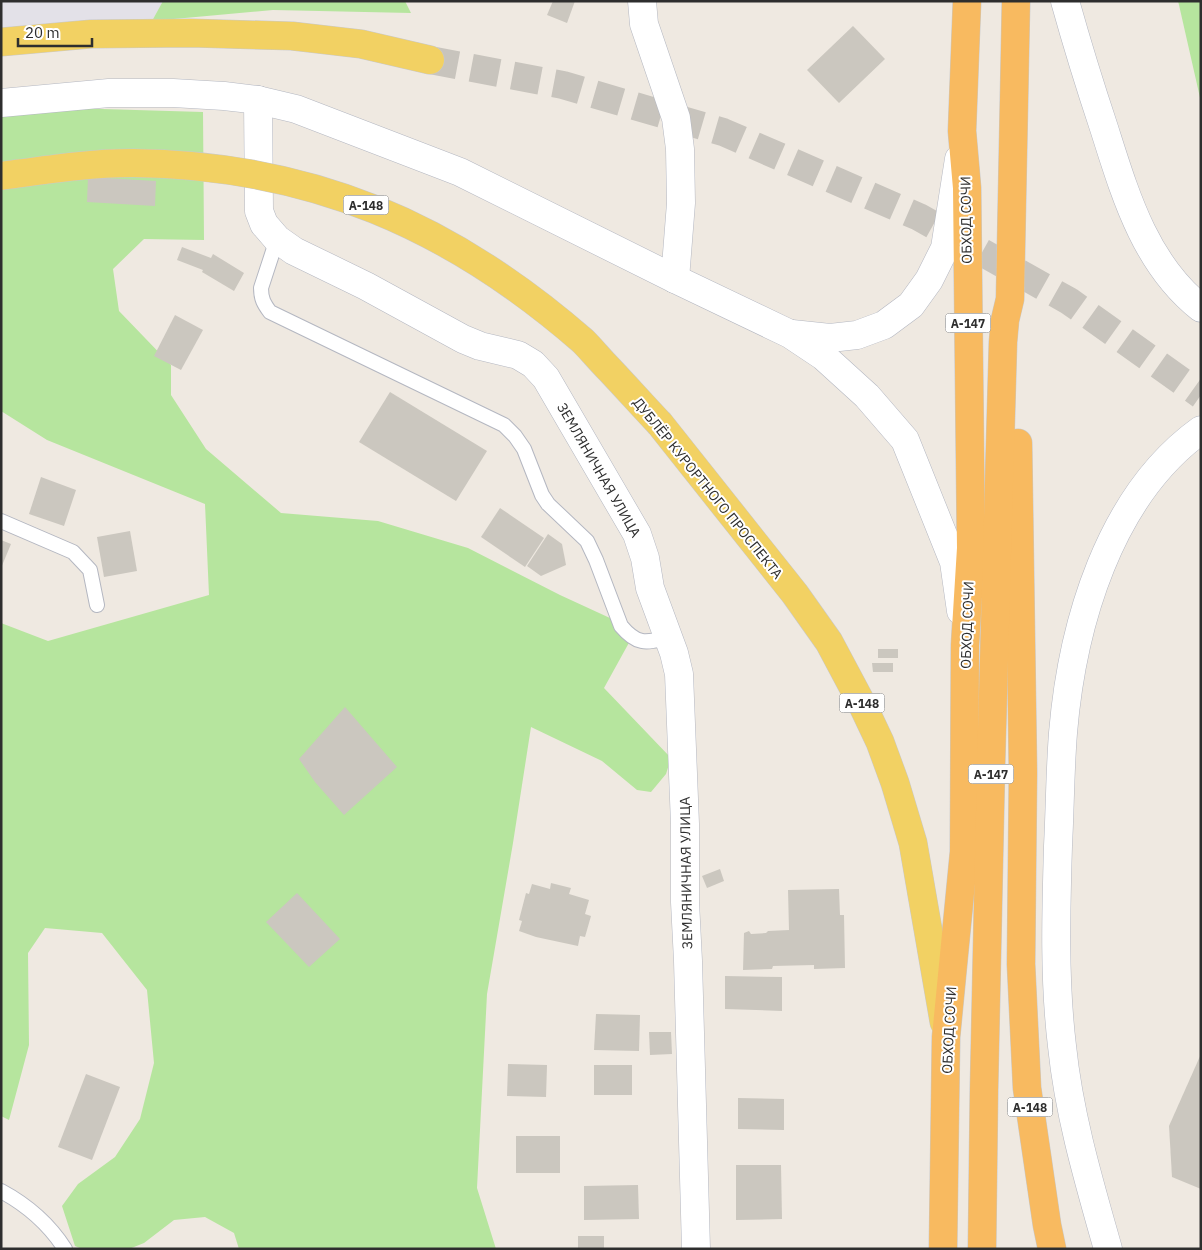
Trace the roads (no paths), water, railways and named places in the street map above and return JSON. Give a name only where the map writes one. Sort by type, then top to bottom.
[{"type":"highway","name":"ОБХОД СОЧИ","points":[[944,1249],[946,1037],[964,852],[965,645],[970,539],[967,188],[962,131],[967,1]]},
{"type":"highway","name":"А-147","points":[[982,1249],[984,1090],[1001,388],[1004,335],[1010,299],[1016,1]]},
{"type":"highway","name":"А-147","points":[[1010,299],[1015,320],[1018,389],[1019,624],[1023,773],[1021,964]]},
{"type":"highway","name":"А-148","points":[[1021,964],[1027,1088],[1052,1249]]},
{"type":"main road","points":[[1,42],[91,34],[191,33],[292,36],[361,44],[430,60]]},
{"type":"main road","name":"ДУБЛЁР КУРОРТНОГО ПРОСПЕКТА","points":[[1,176],[61,167],[132,163],[210,168],[281,179],[343,196],[393,216],[469,256],[529,296],[584,343],[660,424],[795,594],[829,642],[862,704],[880,742],[895,783],[913,843],[946,1037]]},
{"type":"street","points":[[1064,1],[1132,211],[1151,251],[1167,276],[1186,296],[1201,308]]},
{"type":"street","points":[[643,13],[669,93],[677,126],[680,150],[681,203],[675,279]]},
{"type":"street","points":[[1,104],[109,93],[173,93],[258,100],[308,113],[460,172],[790,334]]},
{"type":"street","name":"ЗЕМЛЯНИЧНАЯ УЛИЦА","points":[[258,100],[259,211],[264,224],[277,239],[294,251],[366,286],[463,339],[480,346],[518,356],[533,364],[546,378],[638,534],[645,558],[650,588],[674,653],[679,674],[682,719],[685,902],[696,1249]]},
{"type":"street","name":"А-147","points":[[790,334],[830,338],[857,335],[884,325],[911,305],[929,280],[945,248],[962,131]]},
{"type":"street","name":"А-147","points":[[790,334],[823,356],[867,396],[905,440],[954,562],[965,645]]},
{"type":"street","points":[[1108,1249],[1082,1154],[1071,1105],[1062,1047],[1057,995],[1056,918],[1063,733],[1075,653],[1084,614],[1112,541],[1130,508],[1153,475],[1177,449],[1201,430]]},
{"type":"lane","points":[[277,239],[261,288],[260,297],[270,312],[504,425],[524,449],[542,495],[548,504],[587,541],[621,626],[627,633],[646,643],[667,638]]},
{"type":"lane","points":[[1,520],[73,552],[90,570],[97,605]]},
{"type":"lane","points":[[1,1191],[18,1200],[48,1226],[65,1249]]},
{"type":"tunnel","points":[[430,60],[563,85],[723,132],[919,217],[1069,301],[1201,395]]}]
